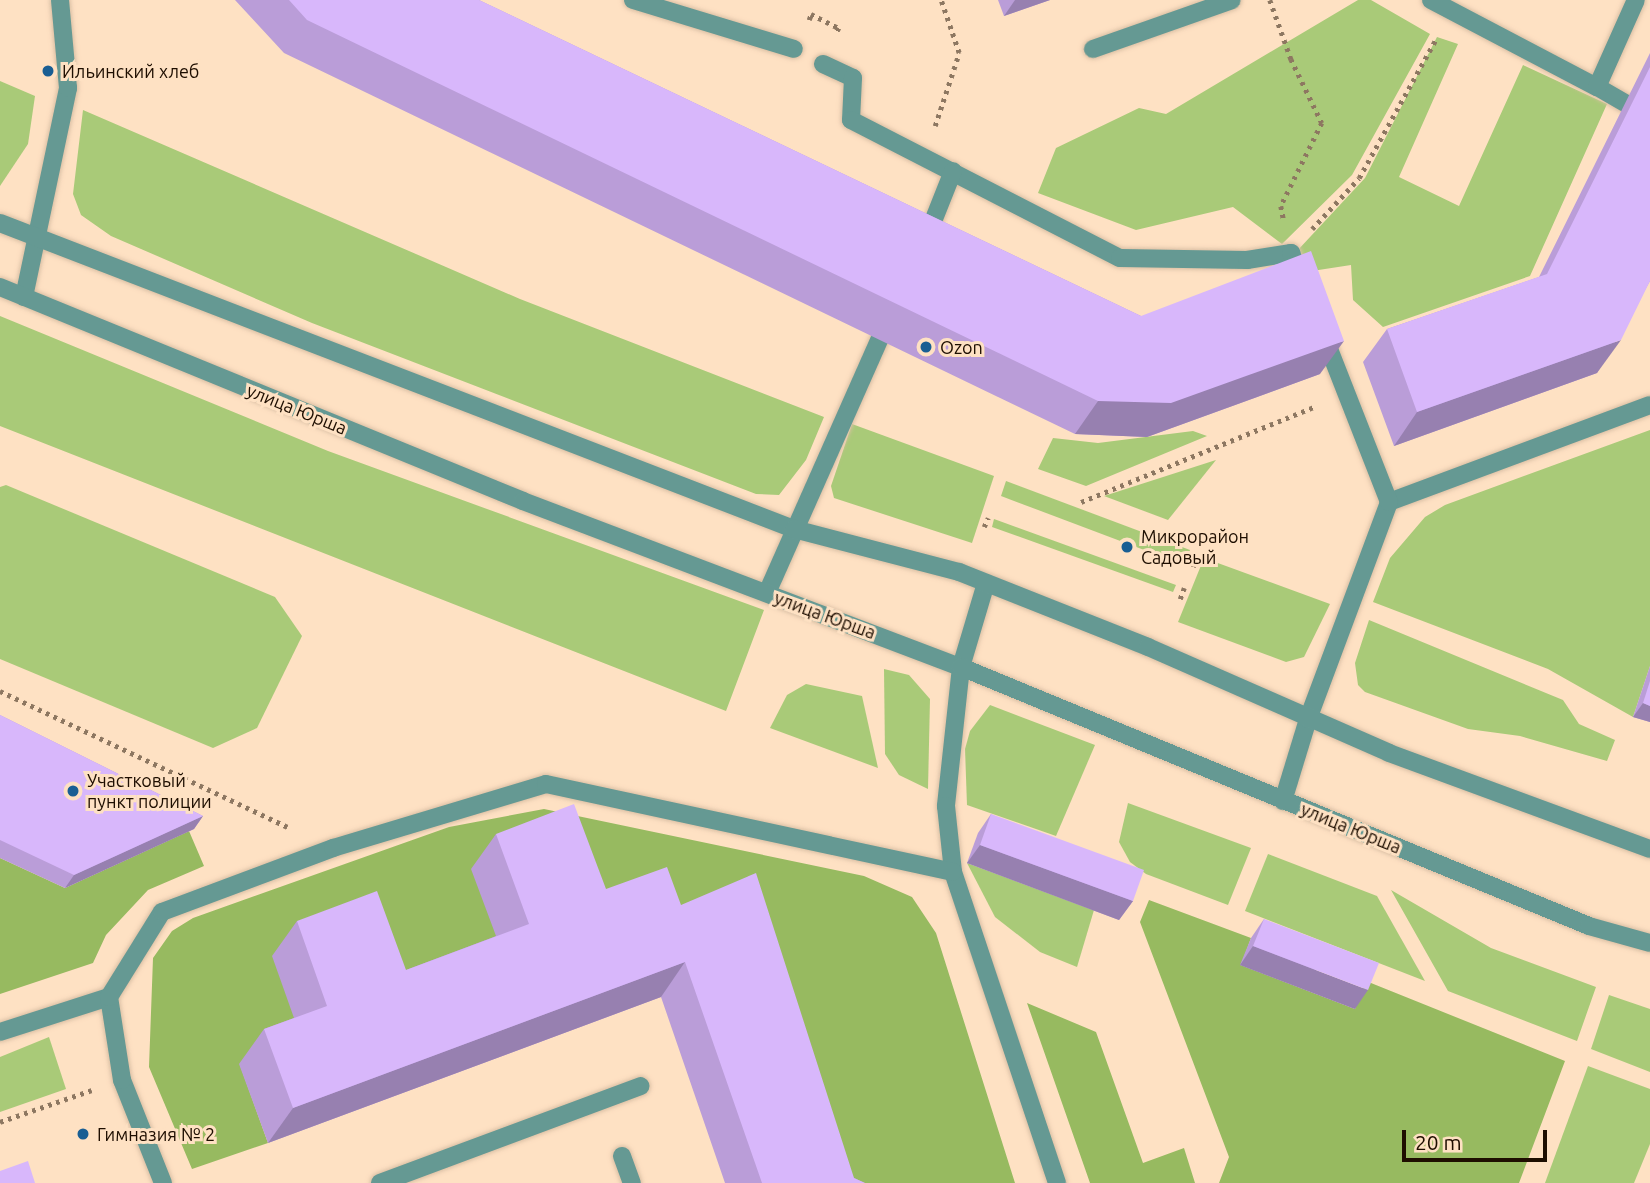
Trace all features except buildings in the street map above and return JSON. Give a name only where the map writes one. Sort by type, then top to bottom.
[{"type":"street","points":[[24,297],[39,239],[68,88],[60,0]]},
{"type":"street","points":[[634,0],[794,49]]},
{"type":"street","points":[[1093,49],[1232,0]]},
{"type":"street","points":[[1431,0],[1625,103]]},
{"type":"street","points":[[1597,87],[1636,0]]},
{"type":"street","points":[[823,64],[853,78],[851,120],[1120,258],[1247,260],[1291,253],[1306,291]]},
{"type":"street","points":[[920,255],[953,171]]},
{"type":"street","points":[[0,223],[794,529],[986,583],[1148,647],[1389,753],[1650,849]]},
{"type":"street","name":"улица Юрша","points":[[0,287],[523,501],[961,667],[1589,926],[1650,943]]},
{"type":"street","points":[[1283,801],[1308,719],[1389,502],[1316,317]]},
{"type":"street","points":[[767,593],[879,340]]},
{"type":"street","points":[[1389,502],[1650,405]]},
{"type":"street","points":[[986,583],[961,667],[946,806],[953,872],[1056,1183]]},
{"type":"street","points":[[0,1032],[109,997],[162,912],[333,848],[546,785],[953,872]]},
{"type":"street","points":[[109,997],[122,1080],[163,1183]]},
{"type":"street","points":[[380,1183],[640,1086]]},
{"type":"street","points":[[622,1156],[632,1183]]},
{"type":"path","points":[[936,124],[959,53],[941,0]]},
{"type":"path","points":[[1270,0],[1291,59],[1322,123],[1282,206],[1291,253]]},
{"type":"path","points":[[1291,253],[1359,178],[1437,37],[1459,15]]},
{"type":"path","points":[[1080,502],[1347,394]]},
{"type":"path","points":[[984,527],[988,517]]},
{"type":"path","points":[[1193,567],[1197,554]]},
{"type":"path","points":[[1180,599],[1184,588]]},
{"type":"path","points":[[0,691],[333,848]]},
{"type":"path","points":[[0,1122],[122,1080]]},
{"type":"green space","points":[[1358,0],[1371,0],[1430,34],[1352,175],[1282,244],[1233,207],[1136,230],[1038,193],[1056,148],[1139,108],[1166,114]]},
{"type":"green space","points":[[1437,37],[1458,44],[1399,177],[1459,206],[1523,65],[1607,104],[1530,276],[1383,327],[1353,300],[1351,265],[1312,271],[1297,251],[1365,178]]},
{"type":"green space","points":[[0,81],[35,96],[28,144],[0,186]]},
{"type":"green space","points":[[83,110],[520,299],[824,417],[806,460],[779,495],[756,494],[312,323],[111,236],[81,215],[73,194]]},
{"type":"green space","points":[[0,316],[328,451],[764,610],[726,711],[0,426]]},
{"type":"green space","points":[[852,424],[994,476],[972,543],[834,498],[831,486]]},
{"type":"green space","points":[[1650,430],[1650,666],[1633,717],[1548,669],[1373,602],[1390,558],[1425,517],[1445,505]]},
{"type":"green space","points":[[1193,431],[1207,436],[1086,486],[1038,469],[1053,438],[1098,443]]},
{"type":"green space","points":[[1216,460],[1168,520],[1104,496]]},
{"type":"green space","points":[[1006,481],[1190,550],[1184,565],[1001,496]]},
{"type":"green space","points":[[6,485],[275,597],[302,636],[257,728],[213,748],[0,659],[0,487]]},
{"type":"green space","points":[[994,519],[1176,585],[1173,592],[992,527]]},
{"type":"green space","points":[[1204,558],[1330,604],[1304,657],[1286,662],[1178,622]]},
{"type":"green space","points":[[1369,620],[1563,700],[1579,724],[1615,740],[1607,761],[1520,736],[1468,729],[1365,692],[1358,685],[1355,663]]},
{"type":"green space","points":[[884,669],[909,675],[930,699],[928,789],[899,775],[885,754]]},
{"type":"green space","points":[[806,684],[862,696],[878,768],[770,728],[787,695]]},
{"type":"green space","points":[[990,705],[1095,745],[1056,836],[967,805],[965,749],[970,731]]},
{"type":"green space","points":[[1128,803],[1251,848],[1228,905],[1146,874],[1130,862],[1119,842]]},
{"type":"green space","points":[[544,809],[864,876],[912,897],[936,933],[1015,1183],[820,1183],[731,908],[505,959],[240,1065],[268,1143],[192,1169],[149,1067],[153,958],[172,931],[193,918],[449,827]]},
{"type":"green space","points":[[189,831],[204,866],[148,890],[106,935],[93,963],[0,994],[0,858],[65,888]]},
{"type":"green space","points":[[1268,854],[1377,896],[1425,981],[1245,911]]},
{"type":"green space","points":[[967,863],[1094,910],[1077,967],[1040,952],[995,917]]},
{"type":"green space","points":[[1391,890],[1491,948],[1596,987],[1577,1041],[1448,991]]},
{"type":"green space","points":[[1149,900],[1251,938],[1241,965],[1355,1009],[1366,981],[1565,1061],[1519,1183],[1219,1183],[1229,1157],[1140,922]]},
{"type":"green space","points":[[1609,995],[1650,1009],[1650,1072],[1591,1049]]},
{"type":"green space","points":[[1027,1003],[1096,1032],[1143,1163],[1184,1148],[1195,1183],[1090,1183]]},
{"type":"green space","points":[[49,1037],[66,1089],[0,1112],[0,1057]]},
{"type":"green space","points":[[1588,1066],[1650,1089],[1650,1144],[1634,1183],[1545,1183]]},
{"type":"place","name":"Ильинский хлеб","points":[[48,71]]},
{"type":"place","name":"Ozon","points":[[926,347]]},
{"type":"place","name":"Микрорайон Садовый","points":[[1127,547]]},
{"type":"place","name":"Участковый пункт полиции","points":[[73,791]]},
{"type":"place","name":"Гимназия № 2","points":[[83,1134]]}]
